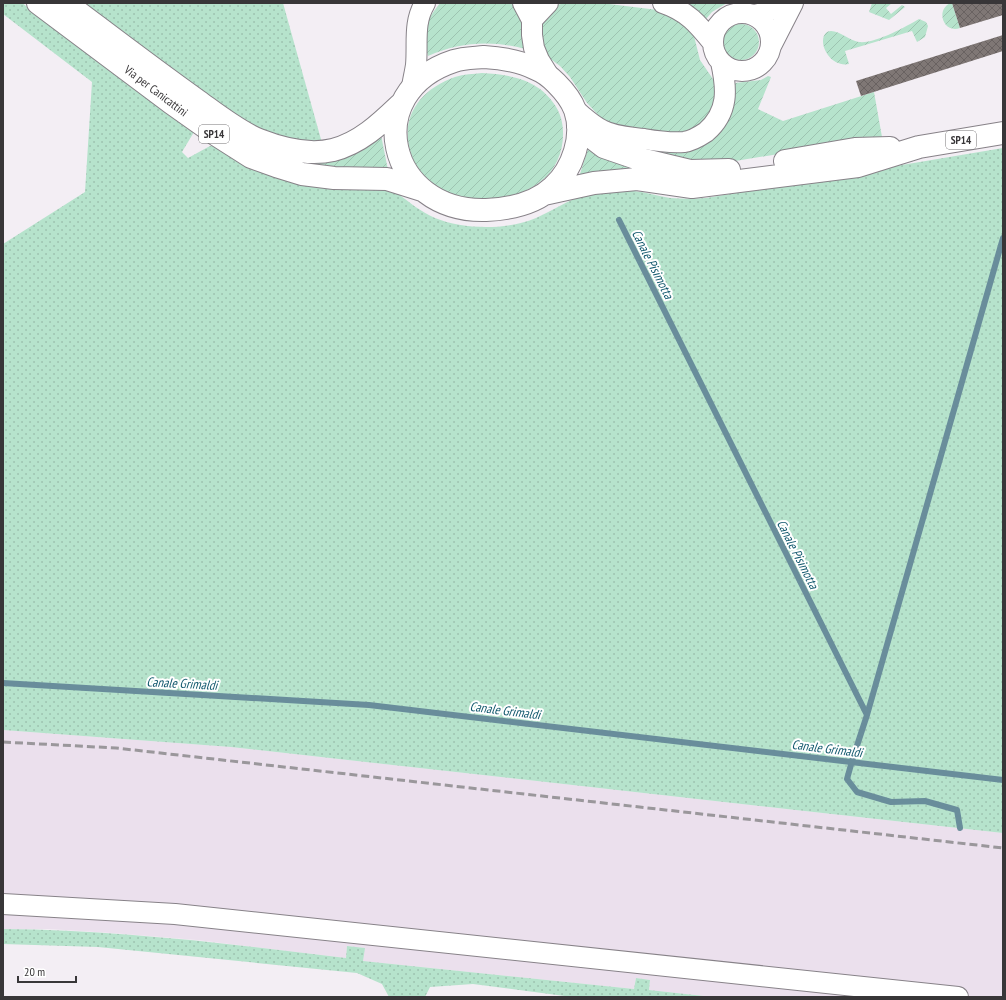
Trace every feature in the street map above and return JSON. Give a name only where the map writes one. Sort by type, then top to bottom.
[{"type":"main road","name":"Via per Canicattini","points":[[38,3],[170,102],[251,157],[302,174],[334,178],[387,179],[422,190]]},
{"type":"main road","name":"Via per Canicattini","points":[[66,3],[172,82],[227,121],[257,140],[302,152],[333,150],[354,142],[382,122],[425,76],[438,68],[455,61],[470,58],[501,58],[537,69],[549,76]]},
{"type":"main road","points":[[407,95],[398,118],[396,132],[397,148],[408,175],[422,190],[434,198],[452,206],[484,210],[514,206],[528,202],[557,184],[568,168],[574,155],[577,142],[576,119],[569,98],[549,76]]},
{"type":"main road","points":[[576,119],[604,148],[636,158],[690,171],[726,170],[855,149],[919,147]]},
{"type":"main road","name":"SP14","points":[[919,147],[1003,133]]},
{"type":"main road","points":[[543,194],[594,183],[637,179],[692,187],[858,166],[919,147]]},
{"type":"street","points":[[407,95],[416,64],[417,19],[425,3]]},
{"type":"street","points":[[548,3],[528,11],[534,48],[539,60],[549,76]]},
{"type":"street","points":[[663,3],[681,11],[696,22],[713,43]]},
{"type":"street","points":[[754,15],[766,12],[780,3]]},
{"type":"street","points":[[771,46],[768,28],[762,20],[754,15],[744,13],[734,14],[725,18],[718,25],[714,34],[713,43],[715,53],[721,62],[728,67],[746,71],[762,63],[768,55],[793,3]]},
{"type":"street","points":[[576,119],[614,135],[684,142],[699,137],[714,125],[721,113],[725,80],[721,62]]},
{"type":"street","points":[[3,904],[175,914],[958,997]]},
{"type":"shaded area","points":[[3,730],[231,747],[1003,833],[1003,997],[713,997],[649,990],[650,980],[636,978],[634,989],[363,961],[364,948],[347,946],[346,958],[197,940],[48,929],[3,929]]},
{"type":"green space","points":[[3,3],[22,3],[194,132],[182,152],[188,158],[210,146],[216,146],[397,193],[430,216],[459,225],[486,227],[512,225],[525,222],[575,198],[592,193],[630,191],[643,192],[670,198],[706,198],[1003,148],[1003,833],[231,747],[3,730],[3,244],[85,192],[92,82],[3,14]]},
{"type":"green space","points":[[83,3],[283,3],[322,143],[312,143],[267,135],[207,97]]},
{"type":"green space","points":[[440,3],[511,3],[521,19],[525,49],[500,44],[476,44],[464,45],[440,51],[428,56],[425,40],[426,27],[431,16]]},
{"type":"green space","points":[[565,3],[601,3],[658,10],[688,25],[694,36],[700,60],[715,82],[717,88],[713,109],[704,122],[688,132],[676,133],[622,129],[602,119],[587,103],[570,77],[560,66],[548,57],[543,50],[541,30],[543,23],[557,5]]},
{"type":"green space","points":[[685,3],[727,3],[712,12],[706,19]]},
{"type":"green space","points":[[872,3],[892,3],[886,8],[891,14],[902,5],[905,7],[889,20],[869,12]]},
{"type":"green space","points":[[950,3],[952,3],[960,28],[950,28],[943,21],[943,11]]},
{"type":"green space","points":[[919,19],[926,22],[928,26],[925,37],[917,42],[912,31],[845,51],[849,64],[842,64],[830,58],[824,47],[824,36],[830,31],[834,31],[855,41],[866,42],[881,38]]},
{"type":"green space","points":[[741,24],[754,29],[759,42],[754,55],[741,60],[728,55],[723,42],[728,29]]},
{"type":"green space","points":[[482,73],[497,74],[520,79],[540,89],[550,98],[560,114],[563,126],[563,135],[557,161],[548,175],[536,185],[526,191],[508,197],[482,200],[468,199],[446,194],[429,183],[419,173],[416,166],[409,145],[408,132],[414,109],[421,99],[431,90],[455,77]]},
{"type":"green space","points":[[768,76],[771,77],[758,109],[783,121],[874,92],[882,137],[717,164],[701,164],[618,144],[725,125],[733,104],[735,83],[761,80]]},
{"type":"green space","points":[[381,135],[388,170],[301,165],[301,161]]},
{"type":"green space","points":[[588,149],[610,161],[656,177],[579,177]]},
{"type":"green space","points":[[3,929],[132,935],[218,943],[346,958],[347,946],[365,948],[363,961],[634,989],[636,978],[650,980],[649,990],[713,997],[572,997],[473,984],[430,987],[425,997],[389,997],[382,984],[357,973],[98,947],[3,944]]},
{"type":"building","points":[[952,3],[1003,3],[1003,15],[960,28]]},
{"type":"building","points":[[1003,35],[1003,51],[861,96],[856,81]]},
{"type":"waterway","name":"Canale Pisimotta","points":[[619,220],[867,715],[847,779],[857,792],[891,802],[925,801],[957,810],[960,828]]},
{"type":"waterway","points":[[867,715],[1003,238]]},
{"type":"waterway","name":"Canale Grimaldi","points":[[3,683],[369,705],[1003,780]]},
{"type":"railway","points":[[3,742],[116,748],[1003,848]]}]
